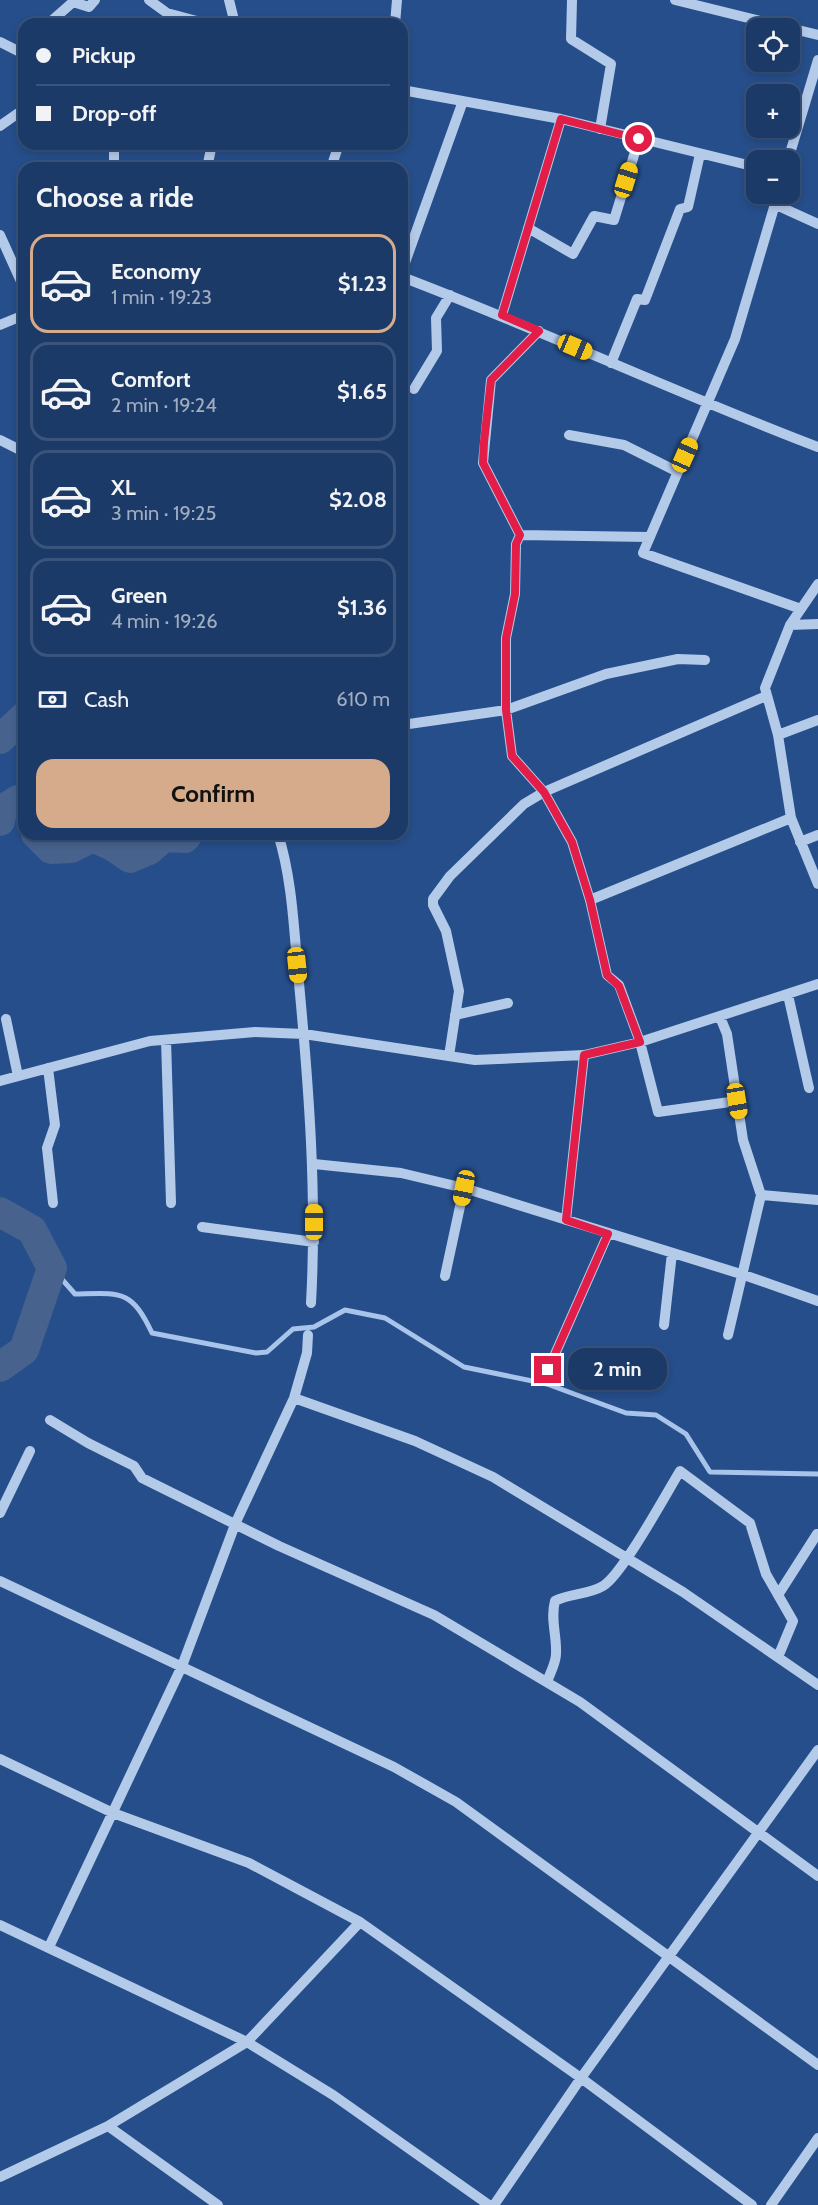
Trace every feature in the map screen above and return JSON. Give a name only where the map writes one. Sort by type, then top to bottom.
[{"type":"street","points":[[55,18],[73,2],[89,8],[95,0]]},
{"type":"street","points":[[149,0],[167,13],[186,18]]},
{"type":"street","points":[[229,0],[234,18]]},
{"type":"street","points":[[396,18],[397,0]]},
{"type":"street","points":[[572,0],[571,39],[611,64],[600,129]]},
{"type":"street","points":[[675,0],[818,35]]},
{"type":"street","points":[[0,42],[18,51]]},
{"type":"street","points":[[791,150],[817,65]]},
{"type":"street","points":[[408,91],[561,119],[746,165]]},
{"type":"street","points":[[408,254],[463,101]]},
{"type":"street","points":[[0,126],[18,113]]},
{"type":"street","points":[[502,315],[561,119]]},
{"type":"street","points":[[528,228],[573,254],[594,216],[614,220],[639,139]]},
{"type":"street","points":[[611,363],[637,299],[645,300],[680,209],[688,207],[700,153]]},
{"type":"street","points":[[775,204],[735,339],[642,553],[801,609]]},
{"type":"street","points":[[784,204],[818,224]]},
{"type":"street","points":[[0,235],[18,275]]},
{"type":"street","points":[[408,279],[502,315],[707,405],[818,447]]},
{"type":"street","points":[[414,389],[437,351],[436,318],[450,295]]},
{"type":"street","points":[[0,325],[18,318]]},
{"type":"street","points":[[520,535],[483,463],[491,380],[539,331]]},
{"type":"street","points":[[569,435],[624,445],[678,472]]},
{"type":"street","points":[[0,440],[18,449]]},
{"type":"street","points":[[520,535],[650,537]]},
{"type":"street","points":[[520,535],[516,544],[515,594],[506,638],[506,710],[512,756],[544,792],[572,842],[590,900],[607,975],[619,986],[640,1042],[658,1112],[737,1101]]},
{"type":"street","points":[[818,584],[790,625],[765,688],[778,735],[791,818],[818,884]]},
{"type":"street","points":[[790,625],[818,624]]},
{"type":"street","points":[[408,724],[506,710],[606,674],[678,659],[705,660]]},
{"type":"street","points":[[449,1056],[459,991],[446,931],[433,905],[433,899],[450,876],[524,804],[544,792],[766,696]]},
{"type":"street","points":[[778,735],[818,720]]},
{"type":"street","points":[[590,900],[791,818]]},
{"type":"street","points":[[800,842],[818,835]]},
{"type":"street","points":[[279,840],[292,919],[314,1164],[315,1242],[311,1303]]},
{"type":"street","points":[[0,1081],[150,1041],[255,1032],[304,1034],[475,1060],[584,1055],[640,1042],[818,984]]},
{"type":"street","points":[[788,995],[809,1088]]},
{"type":"street","points":[[455,1015],[508,1003]]},
{"type":"street","points":[[720,1017],[727,1034],[743,1140],[761,1195],[744,1275],[728,1335]]},
{"type":"street","points":[[6,1019],[18,1076]]},
{"type":"street","points":[[166,1040],[171,1203]]},
{"type":"street","points":[[566,1220],[584,1055]]},
{"type":"street","points":[[48,1068],[54,1125],[47,1148],[53,1203]]},
{"type":"street","points":[[314,1164],[401,1173],[464,1188],[744,1275],[818,1301]]},
{"type":"street","points":[[445,1276],[464,1188]]},
{"type":"street","points":[[761,1195],[818,1200]]},
{"type":"street","points":[[202,1227],[315,1242]]},
{"type":"street","points":[[548,1370],[608,1234]]},
{"type":"street","points":[[664,1325],[672,1253]]},
{"type":"street","points":[[49,1947],[182,1666],[236,1522],[294,1398],[307,1353],[308,1335]]},
{"type":"street","points":[[294,1398],[415,1441],[493,1477],[684,1592],[818,1685]]},
{"type":"street","points":[[50,1420],[88,1443],[134,1466],[142,1478],[236,1522],[279,1546],[434,1615],[547,1682],[580,1702],[818,1876]]},
{"type":"street","points":[[0,1513],[30,1451]]},
{"type":"street","points":[[547,1682],[556,1658],[556,1632],[551,1614],[555,1601],[584,1595],[606,1585],[627,1558],[680,1471],[750,1523],[766,1574],[793,1621],[778,1657]]},
{"type":"street","points":[[778,1595],[817,1534]]},
{"type":"street","points":[[0,1581],[394,1767],[456,1802],[818,2065]]},
{"type":"street","points":[[494,2205],[581,2078],[818,1750]]},
{"type":"street","points":[[0,1759],[113,1813],[249,1863],[360,1922],[581,2078],[752,2205]]},
{"type":"street","points":[[0,2177],[108,2126],[247,2042],[360,1922]]},
{"type":"street","points":[[0,1925],[247,2042],[333,2095],[489,2205]]},
{"type":"street","points":[[108,2126],[219,2205]]},
{"type":"street","points":[[771,2205],[818,2138]]},
{"type":"waterway","points":[[0,739],[18,722]]},
{"type":"waterway","points":[[0,821],[2,810],[18,800]]},
{"type":"waterway","points":[[42,840],[51,849],[71,848],[87,840]]},
{"type":"waterway","points":[[99,840],[130,858],[149,850],[161,840]]},
{"type":"waterway","points":[[0,1212],[32,1230],[52,1268],[24,1350],[0,1367]]},
{"type":"waterway","points":[[52,1268],[75,1294],[114,1294],[131,1301],[138,1308],[152,1333],[256,1353],[267,1352],[293,1329],[314,1327],[345,1310],[385,1318],[464,1367],[547,1384],[626,1413],[656,1415],[686,1434],[710,1472],[818,1474]]},
{"type":"route","points":[[548,1370],[608,1234],[566,1220],[584,1055],[640,1042],[619,986],[607,975],[590,900],[572,842],[544,792],[512,756],[506,710],[506,638],[515,594],[516,544],[520,535],[483,463],[491,380],[539,331],[502,315],[561,119],[639,139]]}]
